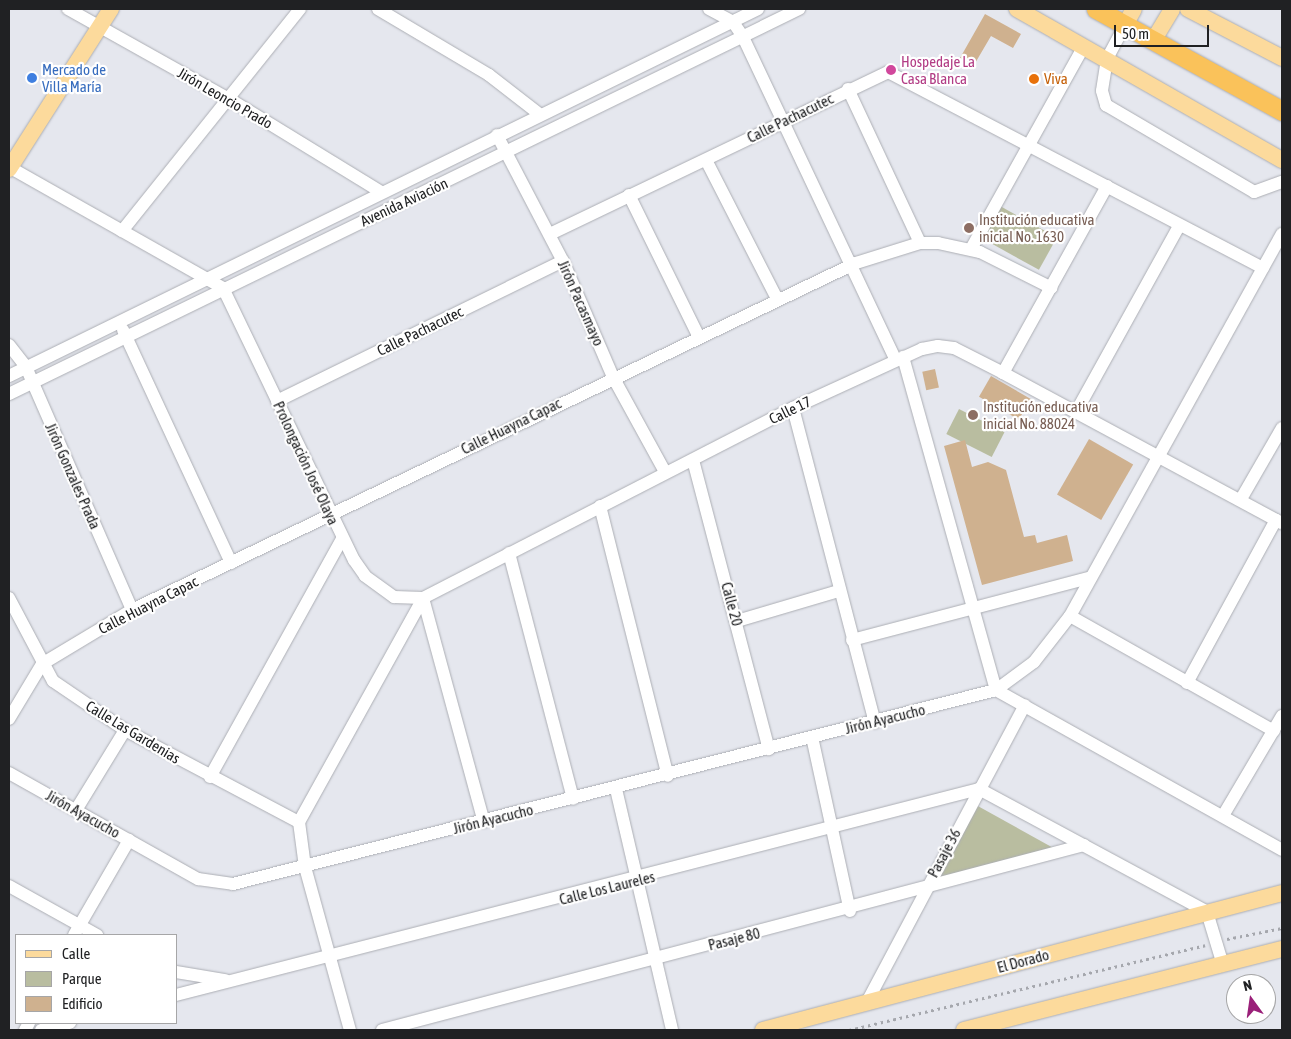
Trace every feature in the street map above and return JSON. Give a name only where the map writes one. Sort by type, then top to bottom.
[{"type":"highway","points":[[1096,9],[1129,17],[1153,41],[1280,106]]},
{"type":"main road","points":[[9,168],[111,9]]},
{"type":"main road","points":[[1017,9],[1282,160]]},
{"type":"main road","points":[[1153,41],[1172,9]]},
{"type":"main road","points":[[1188,9],[1282,58]]},
{"type":"main road","name":"El Dorado","points":[[763,1030],[1282,893]]},
{"type":"main road","points":[[964,1030],[1223,966],[1282,949]]},
{"type":"street","name":"Jirón Leoncio Prado","points":[[68,9],[231,100],[381,192]]},
{"type":"street","points":[[122,231],[231,100],[300,9]]},
{"type":"street","points":[[378,9],[489,75],[538,113]]},
{"type":"street","points":[[709,9],[733,22],[743,36],[851,266],[900,359],[996,690],[1224,814],[1282,850]]},
{"type":"street","name":"Avenida Aviación","points":[[9,376],[538,113],[758,9]]},
{"type":"street","name":"Avenida Aviación","points":[[9,394],[223,288],[508,152],[799,9]]},
{"type":"street","points":[[1129,17],[1107,59],[1102,91],[1106,106],[1116,115],[1254,192],[1282,182]]},
{"type":"street","points":[[971,250],[1084,46]]},
{"type":"street","name":"Calle Pachacutec","points":[[550,234],[706,160],[880,73],[898,74],[1029,143],[1179,226],[1263,268]]},
{"type":"street","points":[[848,89],[920,243]]},
{"type":"street","name":"Jirón Pacasmayo","points":[[497,135],[508,152],[563,261],[613,377],[665,472]]},
{"type":"street","points":[[706,160],[777,299]]},
{"type":"street","points":[[9,168],[223,288]]},
{"type":"street","points":[[1004,373],[1107,186]]},
{"type":"street","points":[[629,196],[699,337]]},
{"type":"street","points":[[1076,412],[1179,226]]},
{"type":"street","points":[[996,690],[1034,662],[1070,616],[1089,578],[1161,456],[1263,268],[1278,254],[1282,234]]},
{"type":"street","name":"Calle Huayna Capac","points":[[9,719],[42,664],[132,610],[613,377],[851,266],[920,243],[971,250],[1052,288]]},
{"type":"street","name":"Calle Pachacutec","points":[[276,401],[563,261]]},
{"type":"street","name":"Prolongación José Olaya","points":[[223,288],[329,514],[365,576],[394,597],[423,598]]},
{"type":"street","points":[[119,322],[231,563]]},
{"type":"street","name":"Jirón Gonzales Prada","points":[[9,345],[26,367],[31,383],[132,610]]},
{"type":"street","name":"Calle 17","points":[[423,598],[665,472],[693,460],[793,408],[922,349],[954,348],[1242,498],[1279,521]]},
{"type":"street","points":[[793,408],[838,591],[875,723]]},
{"type":"street","points":[[1242,498],[1282,428]]},
{"type":"street","name":"Calle 20","points":[[693,460],[737,621],[769,749]]},
{"type":"street","points":[[600,506],[668,776]]},
{"type":"street","points":[[1187,683],[1279,521]]},
{"type":"street","points":[[210,777],[342,539]]},
{"type":"street","points":[[509,553],[573,799]]},
{"type":"street","points":[[852,640],[1089,578]]},
{"type":"street","points":[[737,621],[838,591]]},
{"type":"street","name":"Calle Las Gardenias","points":[[9,598],[42,664],[53,681],[125,730],[210,777],[300,822]]},
{"type":"street","points":[[423,598],[484,822]]},
{"type":"street","points":[[350,1030],[304,866],[300,822],[423,598]]},
{"type":"street","points":[[1070,616],[1274,731]]},
{"type":"street","name":"Jirón Ayacucho","points":[[9,773],[129,840],[207,880],[233,884],[668,776],[996,690]]},
{"type":"street","name":"Pasaje 36","points":[[867,1002],[924,890],[1025,705]]},
{"type":"street","points":[[1224,814],[1282,716]]},
{"type":"street","points":[[76,810],[125,730]]},
{"type":"street","points":[[812,737],[830,831],[850,910]]},
{"type":"street","points":[[616,789],[636,880],[658,958],[672,1030]]},
{"type":"street","points":[[979,789],[1207,912],[1223,966]]},
{"type":"street","name":"Calle Los Laureles","points":[[178,995],[830,831],[979,789]]},
{"type":"street","points":[[77,930],[129,840]]},
{"type":"street","name":"Pasaje 80","points":[[382,1030],[850,910],[1084,845]]},
{"type":"street","points":[[9,886],[77,930],[92,934]]},
{"type":"street","name":"Calle Los Laureles","points":[[178,972],[233,981]]},
{"type":"street","points":[[41,1030],[66,1024]]},
{"type":"path","points":[[849,1030],[1215,942],[1282,928]]},
{"type":"green space","points":[[1000,206],[1057,238],[1039,270],[982,238]]},
{"type":"green space","points":[[959,409],[1004,432],[992,457],[946,434]]},
{"type":"green space","points":[[976,805],[1057,850],[938,878]]},
{"type":"building","points":[[985,14],[1021,34],[1013,48],[991,36],[974,65],[960,58]]},
{"type":"building","points":[[935,369],[939,388],[926,390],[922,372]]},
{"type":"building","points":[[991,376],[1031,399],[1019,420],[979,397]]},
{"type":"building","points":[[1089,439],[1133,465],[1101,520],[1057,494]]},
{"type":"building","points":[[965,440],[972,467],[988,462],[1006,470],[1024,537],[1035,535],[1037,543],[1067,535],[1073,561],[982,585],[944,446]]},
{"type":"place","name":"Hospedaje La Casa Blanca","points":[[891,70]]},
{"type":"place","name":"Mercado de Villa María","points":[[32,78]]},
{"type":"place","name":"Viva","points":[[1034,79]]},
{"type":"place","name":"Institución educativa inicial No. 1630","points":[[969,228]]},
{"type":"place","name":"Institución educativa inicial No. 88024","points":[[973,415]]}]
